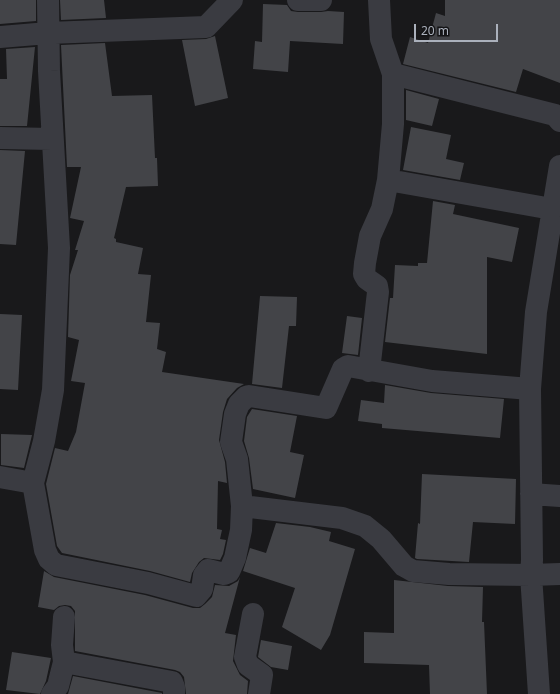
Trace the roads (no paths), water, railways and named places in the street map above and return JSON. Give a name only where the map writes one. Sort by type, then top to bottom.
[{"type":"street","points":[[48,0],[52,139],[59,248],[52,390],[44,441],[33,483],[45,550],[52,562],[56,565],[148,583],[196,596],[202,589],[204,576],[208,570],[224,574],[229,572],[235,558],[241,530],[242,506],[237,459],[231,442],[235,414],[242,400],[249,396],[326,408],[345,366],[432,381],[530,390]]},
{"type":"street","points":[[0,37],[48,33],[206,27],[232,0]]},
{"type":"street","points":[[298,0],[320,0]]},
{"type":"street","points":[[369,371],[378,292],[377,286],[367,279],[364,274],[365,263],[370,236],[382,209],[388,180],[392,147],[393,74],[381,39],[379,0]]},
{"type":"street","points":[[393,74],[555,115],[560,121]]},
{"type":"street","points":[[0,138],[52,139]]},
{"type":"street","points":[[539,694],[530,575],[530,390],[536,312],[560,166]]},
{"type":"street","points":[[388,180],[552,209]]},
{"type":"street","points":[[0,477],[33,483]]},
{"type":"street","points":[[530,494],[560,496]]},
{"type":"street","points":[[242,506],[342,518],[365,526],[381,539],[404,566],[413,571],[449,574],[560,574]]},
{"type":"street","points":[[254,614],[245,658],[248,665],[262,674],[259,694]]},
{"type":"street","points":[[52,694],[58,686],[64,662],[62,644],[64,617]]},
{"type":"street","points":[[64,662],[172,682],[174,686],[174,694]]}]
